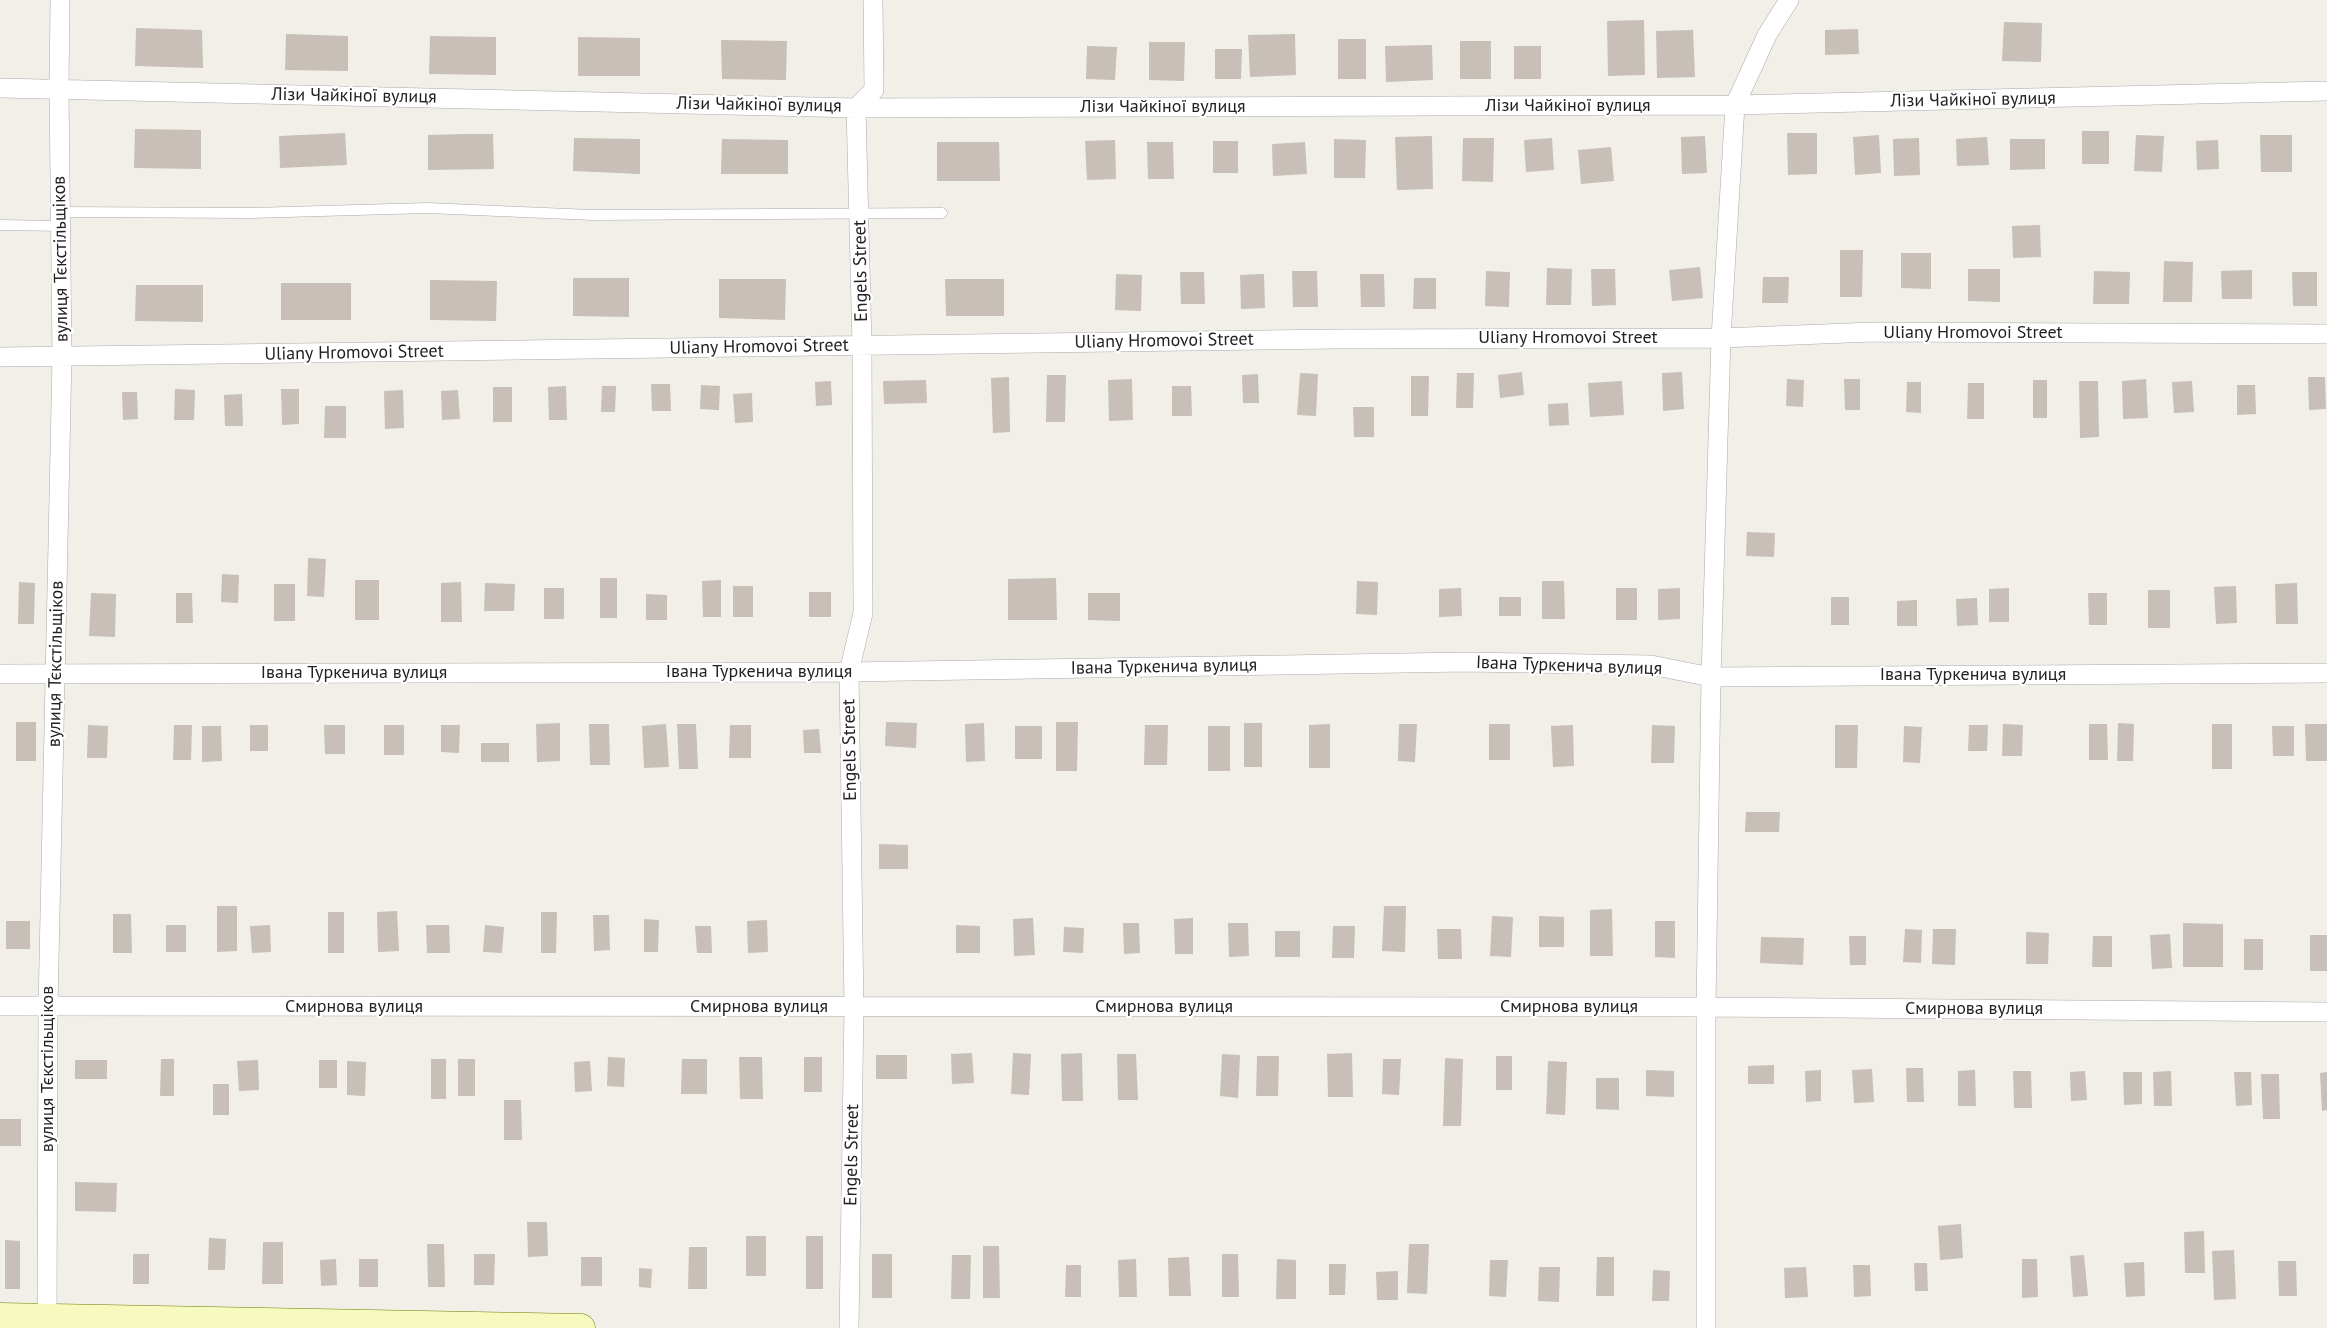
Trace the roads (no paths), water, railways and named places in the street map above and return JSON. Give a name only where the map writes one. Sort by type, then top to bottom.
[{"type":"street","name":"вулиця Тєкстільщіков","points":[[47,1322],[48,1006],[62,357],[62,219],[59,90],[60,0]]},
{"type":"street","points":[[856,108],[874,90],[873,0]]},
{"type":"street","points":[[1706,1328],[1706,1007],[1711,677],[1721,338],[1735,105],[1767,35],[1789,0]]},
{"type":"street","name":"Лізи Чайкіної вулиця","points":[[0,88],[856,108],[1735,105],[2327,91]]},
{"type":"street","name":"Engels Street","points":[[850,1328],[854,1006],[849,672],[863,613],[862,345],[856,108]]},
{"type":"street","name":"Uliany Hromovoi Street","points":[[0,357],[1337,338],[1721,338],[1873,332],[2327,334]]},
{"type":"street","name":"Івана Туркенича вулиця","points":[[0,674],[849,672],[1466,662],[1651,665],[1711,677],[2327,673]]},
{"type":"street","name":"Смирнова вулиця","points":[[0,1006],[1706,1007],[2327,1012]]},
{"type":"street","points":[[0,1317],[47,1322],[581,1328]]},
{"type":"lane","points":[[0,225],[62,219],[427,208],[592,215],[860,215],[942,213]]}]
